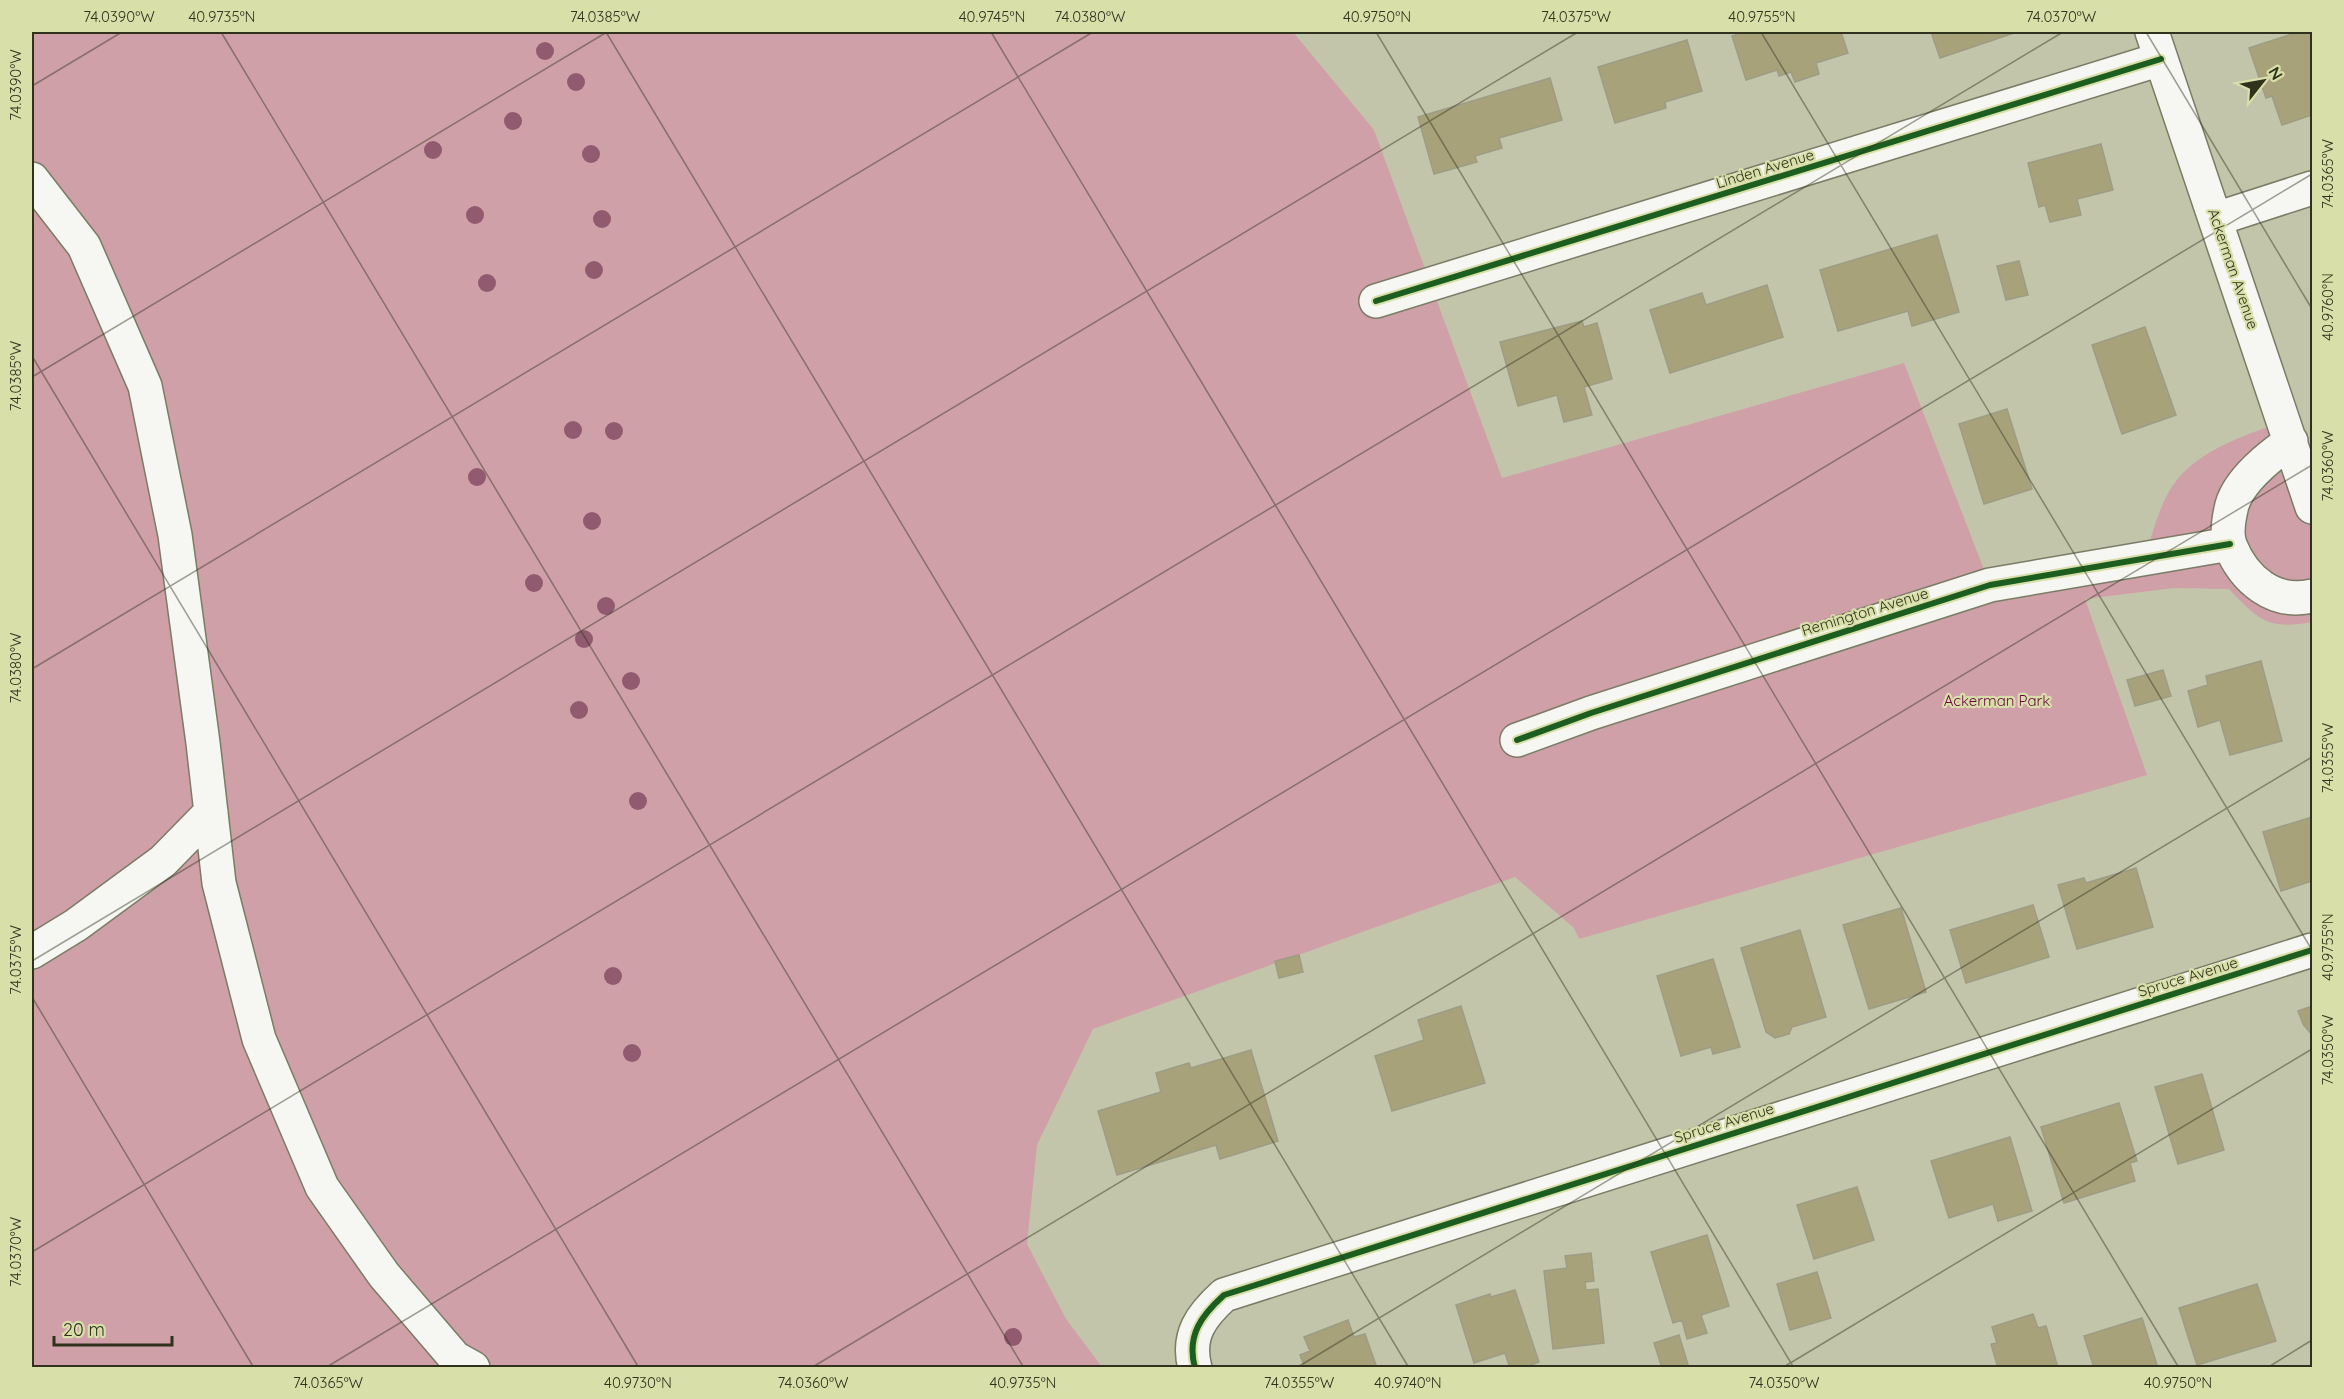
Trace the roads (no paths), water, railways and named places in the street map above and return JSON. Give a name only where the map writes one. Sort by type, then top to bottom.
[{"type":"street","name":"Ackerman Avenue","points":[[2156,45],[2313,507]]},
{"type":"street","name":"Linden Avenue","points":[[1376,301],[2156,45]]},
{"type":"street","points":[[32,179],[84,246],[145,386],[175,535],[219,883],[259,1039],[322,1187],[384,1275],[455,1358],[473,1368]]},
{"type":"street","points":[[2216,219],[2313,188]]},
{"type":"street","points":[[2291,441],[2267,457],[2250,476],[2233,502],[2228,525],[2230,544],[2255,581],[2271,594],[2284,598],[2313,596]]},
{"type":"street","name":"Remington Avenue","points":[[1517,740],[1602,709],[1990,585],[2230,544]]},
{"type":"street","points":[[32,952],[76,925],[163,861],[211,812]]},
{"type":"street","name":"Spruce Avenue","points":[[1195,1368],[1194,1335],[1204,1313],[1224,1295],[2313,950]]},
{"type":"park label","name":"Ackerman Park","points":[[1997,701]]}]
